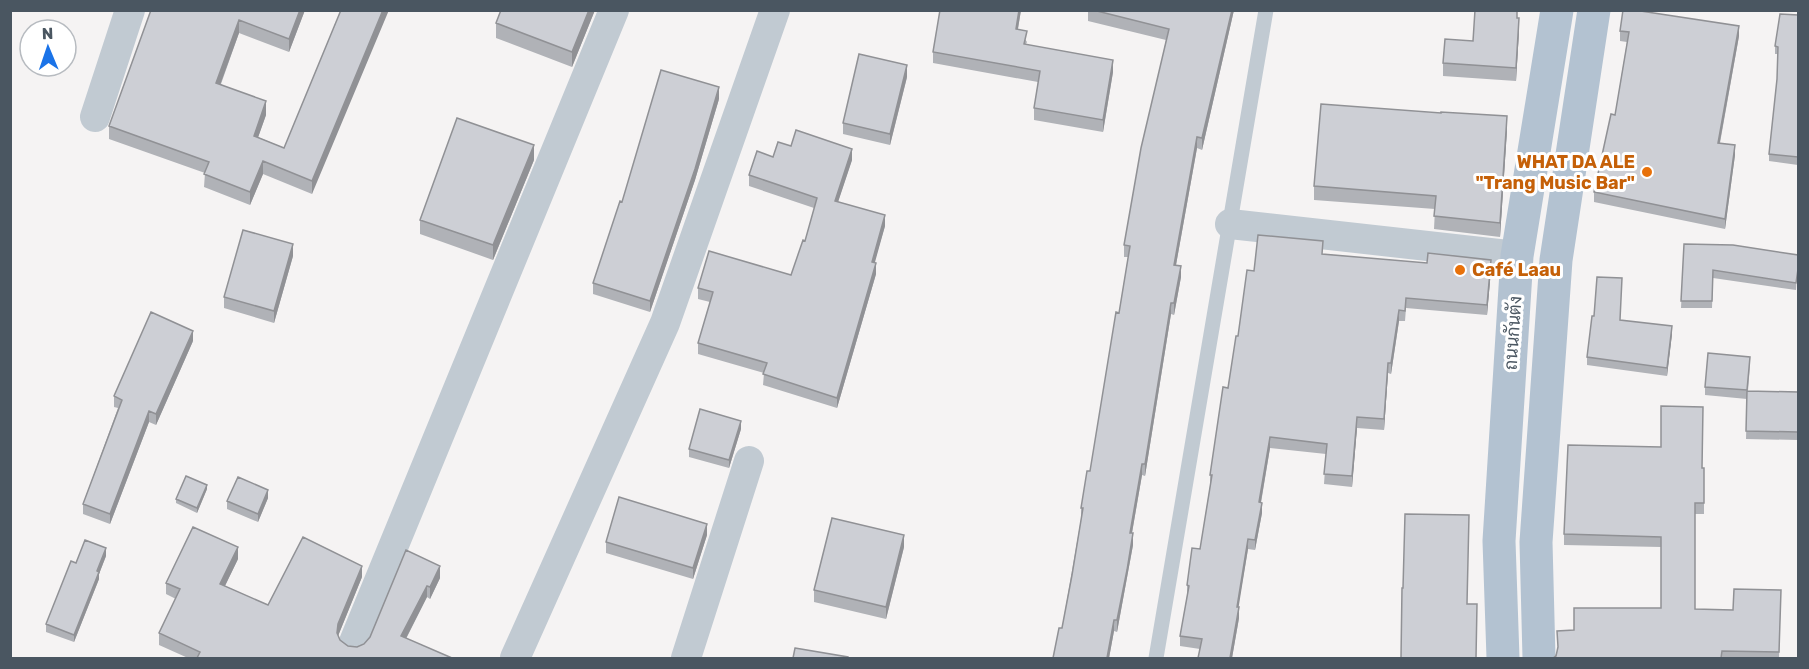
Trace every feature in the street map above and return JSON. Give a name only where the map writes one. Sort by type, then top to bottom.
[{"type":"main road","name":"ถนนกันตัง","points":[[1503,658],[1499,542],[1517,256],[1557,10]]},
{"type":"main road","name":"ถนนกันตัง","points":[[1539,658],[1536,542],[1552,315],[1557,260],[1594,10]]},
{"type":"main road","points":[[1514,311],[1552,315]]},
{"type":"street","points":[[94,117],[130,10]]},
{"type":"street","points":[[354,642],[614,10]]},
{"type":"street","points":[[515,658],[665,323],[775,10]]},
{"type":"street","points":[[1230,224],[1517,256]]},
{"type":"street","points":[[686,658],[749,461]]},
{"type":"lane","points":[[1156,658],[1266,10]]},
{"type":"building","points":[[151,10],[300,10],[289,39],[239,20],[216,83],[266,101],[254,136],[284,148],[341,10],[383,10],[312,181],[263,161],[250,192],[204,174],[209,162],[109,126]]},
{"type":"building","points":[[501,10],[589,10],[572,52],[496,23]]},
{"type":"building","points":[[940,10],[1019,10],[1016,29],[1027,31],[1024,44],[1113,60],[1103,120],[1034,108],[1040,71],[933,52]]},
{"type":"building","points":[[1093,10],[1232,10],[1202,138],[1197,137],[1174,265],[1181,266],[1174,303],[1171,303],[1145,464],[1142,464],[1130,533],[1133,533],[1127,570],[1107,658],[1053,658],[1059,628],[1062,628],[1083,508],[1081,508],[1087,471],[1090,471],[1116,312],[1119,313],[1130,246],[1124,245],[1141,148],[1169,29]]},
{"type":"building","points":[[1475,10],[1517,10],[1517,18],[1519,18],[1516,68],[1443,63],[1445,39],[1473,41]]},
{"type":"building","points":[[1623,10],[1739,26],[1718,143],[1735,145],[1725,219],[1594,192],[1611,114],[1615,115],[1629,32],[1620,31]]},
{"type":"building","points":[[1780,14],[1798,15],[1798,157],[1769,154],[1777,79],[1778,47],[1775,46]]},
{"type":"building","points":[[859,54],[907,65],[890,134],[843,123]]},
{"type":"building","points":[[661,70],[719,87],[695,169],[650,301],[593,283],[620,201],[622,202]]},
{"type":"building","points":[[1321,104],[1507,116],[1500,223],[1434,216],[1436,196],[1314,186]]},
{"type":"building","points":[[457,118],[534,145],[493,245],[420,220]]},
{"type":"building","points":[[796,130],[852,149],[835,201],[885,215],[872,262],[876,263],[837,398],[763,374],[767,363],[698,343],[713,292],[698,288],[709,251],[791,275],[803,240],[805,241],[817,198],[749,175],[757,151],[773,157],[778,142],[791,146]]},
{"type":"building","points":[[243,230],[293,244],[274,311],[224,297]]},
{"type":"building","points":[[1258,235],[1323,241],[1322,254],[1427,263],[1428,253],[1491,260],[1487,305],[1406,298],[1405,311],[1399,310],[1391,363],[1388,363],[1384,419],[1357,417],[1352,476],[1324,474],[1327,444],[1270,437],[1259,502],[1262,503],[1255,540],[1248,539],[1230,658],[1198,658],[1202,639],[1180,636],[1189,586],[1187,585],[1192,548],[1200,549],[1223,387],[1228,388],[1247,270],[1254,271]]},
{"type":"building","points":[[1684,244],[1733,245],[1798,255],[1796,283],[1713,270],[1712,301],[1681,301]]},
{"type":"building","points":[[1597,277],[1622,278],[1620,320],[1672,326],[1667,368],[1587,357],[1592,316],[1594,316]]},
{"type":"building","points":[[151,312],[193,331],[156,414],[149,411],[110,514],[83,504],[122,400],[114,396]]},
{"type":"building","points":[[1708,353],[1750,357],[1747,390],[1705,387]]},
{"type":"building","points":[[1747,391],[1798,392],[1798,432],[1746,431]]},
{"type":"building","points":[[1661,406],[1703,407],[1704,503],[1695,503],[1695,609],[1733,610],[1734,589],[1781,590],[1779,652],[1722,651],[1721,658],[1553,658],[1556,656],[1558,647],[1557,631],[1574,630],[1574,608],[1661,608],[1661,537],[1564,534],[1568,445],[1661,447]]},
{"type":"building","points":[[700,409],[741,421],[729,460],[689,449]]},
{"type":"building","points":[[186,476],[207,485],[197,508],[176,499]]},
{"type":"building","points":[[238,477],[268,490],[258,514],[227,501]]},
{"type":"building","points":[[619,497],[707,524],[693,568],[606,542]]},
{"type":"building","points":[[1405,514],[1469,515],[1467,604],[1477,604],[1476,658],[1401,658]]},
{"type":"building","points":[[832,518],[904,535],[886,607],[814,590]]},
{"type":"building","points":[[193,527],[238,547],[220,584],[268,605],[303,537],[362,566],[338,624],[337,633],[340,640],[348,646],[357,647],[364,644],[370,637],[406,550],[440,566],[401,636],[452,658],[197,658],[200,652],[159,633],[180,589],[166,583]]},
{"type":"building","points":[[85,540],[106,548],[74,635],[46,624],[71,561],[76,563]]},
{"type":"building","points":[[795,648],[848,657],[848,658],[793,658]]},
{"type":"place","name":"WHAT DA ALE \"Trang Music Bar\"","points":[[1647,172]]},
{"type":"place","name":"Café Laau","points":[[1460,270]]}]
